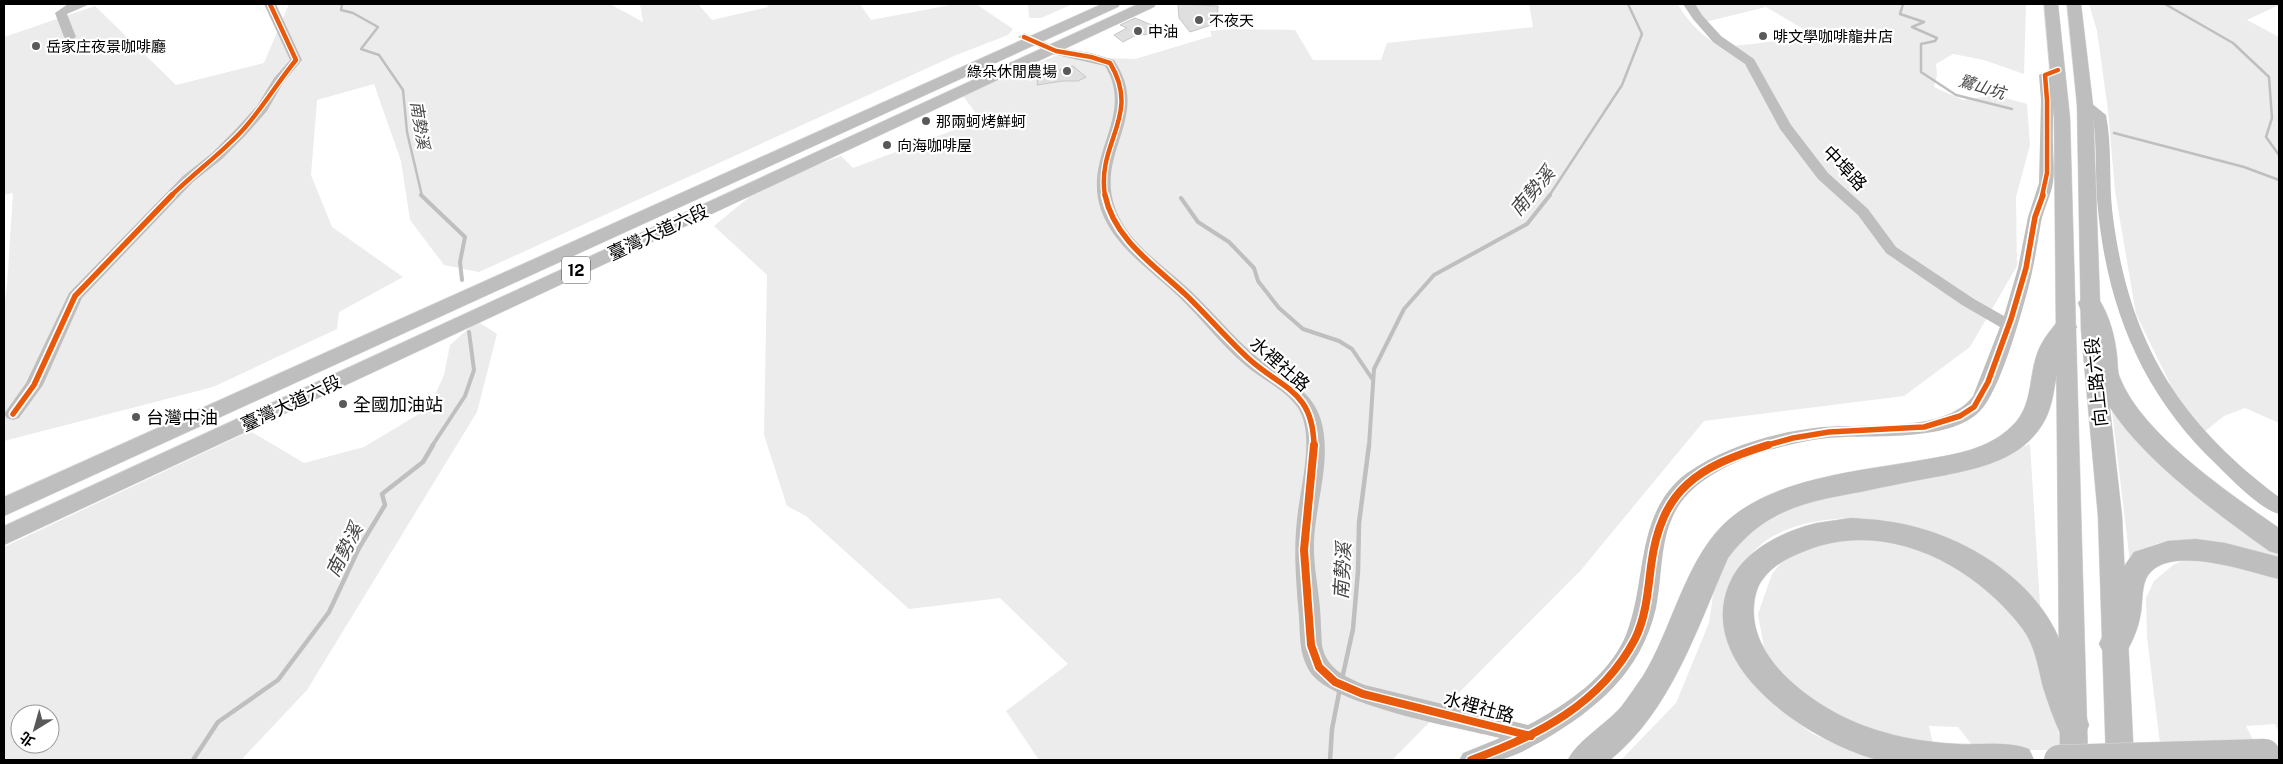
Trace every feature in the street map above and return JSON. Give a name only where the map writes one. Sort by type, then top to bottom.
[{"type":"highway","points":[[2090,303],[2098,320],[2107,377],[2123,408],[2162,450],[2248,521],[2279,542]]},
{"type":"highway","points":[[1585,760],[1604,745],[1632,717],[1655,684],[1716,553],[1728,535],[1747,519],[1775,503],[1801,493],[1969,460],[1993,453],[2016,440],[2031,424],[2044,385],[2046,364],[2053,343],[2065,327]]},
{"type":"highway","points":[[2017,760],[1943,758],[1900,752],[1822,724],[1774,685],[1743,643],[1739,630],[1739,605],[1741,593],[1752,572],[1772,554],[1794,541],[1833,530],[1877,530],[1911,537],[1944,550],[1977,568],[1998,583],[2015,598],[2033,620],[2051,653],[2060,689],[2073,725]]},
{"type":"highway","points":[[2115,644],[2125,619],[2131,578],[2144,560],[2168,552],[2196,550],[2225,554],[2279,568]]},
{"type":"highway","points":[[2059,760],[2274,754]]},
{"type":"main road","name":"臺灣大道六段","points":[[4,522],[1038,43],[1097,4]]},
{"type":"main road","name":"臺灣大道六段","points":[[4,536],[1038,43],[1113,4]]},
{"type":"main road","name":"臺灣大道六段","points":[[4,495],[629,212],[1131,4]]},
{"type":"main road","name":"臺灣大道六段","points":[[4,507],[1038,43],[1149,4]]},
{"type":"main road","name":"向上路六段","points":[[2051,4],[2062,118],[2074,760]]},
{"type":"main road","name":"向上路六段","points":[[2074,4],[2085,105],[2091,330],[2110,516],[2120,760]]},
{"type":"street","points":[[70,37],[61,13],[72,6],[84,4]]},
{"type":"street","points":[[13,414],[34,385],[75,296],[188,179],[217,156],[240,133],[262,108],[278,80],[296,60],[293,50],[284,38],[270,4]]},
{"type":"street","name":"中埠路","points":[[1688,4],[1697,18],[1712,34],[1750,62],[1785,126],[1823,176],[1863,212],[1890,250],[1968,302],[2008,325]]},
{"type":"street","name":"水裡社路","points":[[1038,43],[1110,63],[1119,77],[1123,98],[1122,113],[1108,153],[1103,178],[1105,200],[1117,228],[1253,362],[1293,392],[1305,406],[1311,419],[1316,456],[1304,539],[1310,639],[1315,661],[1342,686],[1363,694],[1531,736]]},
{"type":"street","points":[[1472,760],[1531,736],[1571,712],[1600,689],[1623,660],[1637,634],[1645,609],[1655,534],[1664,513],[1679,490],[1691,479],[1732,458],[1799,436],[1829,432],[1927,427],[1973,408],[1979,400],[2022,283],[2035,219],[2046,179],[2048,113],[2045,75],[2058,70]]},
{"type":"street","points":[[2085,105],[2099,115],[2105,210],[2113,260],[2121,297],[2144,354],[2165,393],[2182,417],[2244,478],[2279,507]]},
{"type":"shaded area","points":[[289,4],[610,4],[643,22],[640,4],[698,4],[712,20],[768,7],[767,4],[860,4],[871,20],[956,4],[976,4],[1013,29],[1008,35],[954,56],[479,272],[444,265],[410,220],[401,161],[374,84],[317,100],[311,175],[332,227],[403,277],[339,312],[337,329],[213,387],[4,441],[4,308],[13,193],[4,195],[4,37],[95,6],[176,85],[264,63]]},
{"type":"shaded area","points":[[1028,4],[1073,4],[1041,18],[1029,18]]},
{"type":"shaded area","points":[[1529,4],[1678,4],[1690,21],[1706,37],[1718,44],[1736,46],[1791,38],[1810,33],[1766,7],[1705,22],[1694,4],[2026,4],[2024,74],[1984,60],[1953,54],[1936,64],[1937,75],[1934,87],[1963,100],[1995,95],[2027,104],[2030,145],[2016,197],[2017,266],[1970,347],[1904,396],[1704,421],[1581,570],[1392,760],[1039,760],[1006,711],[1068,664],[1000,598],[909,609],[806,516],[787,506],[764,435],[767,275],[714,226],[765,184],[841,156],[853,168],[981,120],[963,96],[1055,56],[1135,59],[1212,36],[1210,31],[1233,29],[1295,30],[1313,60],[1381,60],[1387,43],[1533,27]]},
{"type":"shaded area","points":[[2089,4],[2279,5],[2247,20],[2279,37],[2279,423],[2245,408],[2224,416],[2204,432],[2174,392],[2136,314],[2115,191],[2108,110],[2097,31]]},
{"type":"shaded area","points":[[477,321],[497,334],[477,412],[307,690],[241,760],[4,760],[4,547],[250,431],[304,463],[364,447],[429,408],[444,375],[450,345]]},
{"type":"shaded area","points":[[2111,403],[2228,516],[2279,551],[2279,561],[2232,546],[2198,540],[2181,540],[2165,542],[2139,550],[2130,562]]},
{"type":"shaded area","points":[[2030,444],[2041,621],[1931,534],[1912,526],[1890,521],[1841,518],[1817,521],[1794,527],[1774,536],[1757,548],[1737,575],[1780,709],[1813,734],[1855,752],[1886,759],[1621,760],[1676,703],[1709,623],[1716,574],[1736,537],[1785,508],[2006,454]]},
{"type":"shaded area","points":[[1865,534],[1944,554],[2026,617],[2057,715],[2060,750],[1976,750],[1958,727],[1929,726],[1934,749],[1903,744],[1819,709],[1777,669],[1764,648],[1758,614],[1772,574],[1781,563],[1806,547]]},
{"type":"shaded area","points":[[2184,560],[2263,567],[2279,575],[2279,733],[2275,724],[2246,726],[2263,760],[2162,760],[2147,637],[2146,598],[2154,581],[2173,565]]},
{"type":"building","name":"不夜天","points":[[1178,4],[1218,6],[1217,23],[1190,32],[1179,18]]},
{"type":"building","name":"中油","points":[[1135,18],[1159,28],[1145,35],[1140,33],[1123,42],[1114,35],[1127,28],[1120,25]]},
{"type":"building","name":"綠朵休閒農場","points":[[1073,66],[1086,77],[1078,81],[1037,85],[1038,76]]},
{"type":"waterway","name":"南勢溪","points":[[342,4],[341,10],[353,13],[378,27],[361,49],[379,55],[403,90],[407,132],[422,196]]},
{"type":"waterway","name":"南勢溪","points":[[1549,196],[1622,85],[1642,34],[1628,4]]},
{"type":"waterway","name":"鷺山坑","points":[[1903,4],[1900,14],[1924,22],[1912,27],[1937,38],[1935,41],[1921,44],[1921,72],[1956,95],[2012,109]]},
{"type":"waterway","name":"鷺山坑","points":[[2165,4],[2233,43],[2269,77],[2272,118],[2266,137],[2279,155]]},
{"type":"waterway","name":"鷺山坑","points":[[2114,133],[2244,167],[2279,180]]},
{"type":"waterway","name":"南勢溪","points":[[1369,446],[1374,369],[1404,309],[1434,275],[1527,224],[1550,195]]},
{"type":"waterway","name":"南勢溪","points":[[422,196],[465,237],[460,262],[462,280]]},
{"type":"waterway","name":"南勢溪","points":[[1181,198],[1198,222],[1229,242],[1254,268],[1258,281],[1279,308],[1303,329],[1339,341],[1352,349],[1373,380]]},
{"type":"waterway","name":"南勢溪","points":[[432,446],[465,396],[474,370],[469,332]]},
{"type":"waterway","name":"南勢溪","points":[[193,760],[218,722],[278,680],[329,612],[359,548],[385,505],[382,494],[423,462],[433,445]]},
{"type":"waterway","name":"南勢溪","points":[[1342,679],[1353,629],[1358,571],[1359,523],[1369,445]]},
{"type":"waterway","name":"南勢溪","points":[[1330,760],[1332,729],[1340,688]]},
{"type":"cycle path","points":[[13,414],[34,385],[75,296],[188,179],[217,156],[240,133],[262,108],[278,81],[296,60],[270,4]]},
{"type":"cycle path","points":[[1024,37],[1056,51],[1091,57],[1110,63],[1117,75],[1123,97],[1120,118],[1104,168],[1104,194],[1112,218],[1125,238],[1145,258],[1185,294],[1251,361],[1295,394],[1308,411],[1312,421],[1314,436],[1314,466],[1305,525],[1304,560],[1311,645],[1313,655],[1319,667],[1335,682],[1363,694],[1531,736]]},
{"type":"cycle path","points":[[1471,760],[1499,750],[1554,723],[1579,706],[1602,686],[1621,663],[1636,637],[1645,608],[1654,545],[1663,514],[1682,488],[1695,477],[1730,458],[1772,443],[1829,432],[1924,427],[1943,423],[1960,416],[1974,407],[1981,398],[1996,363],[2026,268],[2036,213],[2047,178],[2047,100],[2045,75],[2058,70]]},
{"type":"place","name":"不夜天","points":[[1199,20]]},
{"type":"place","name":"中油","points":[[1138,31]]},
{"type":"place","name":"啡文學咖啡龍井店","points":[[1763,36]]},
{"type":"place","name":"岳家庄夜景咖啡廳","points":[[36,46]]},
{"type":"place","name":"綠朵休閒農場","points":[[1067,71]]},
{"type":"place","name":"那兩蚵烤鮮蚵","points":[[926,121]]},
{"type":"place","name":"向海咖啡屋","points":[[887,145]]},
{"type":"place","name":"全國加油站","points":[[343,404]]},
{"type":"place","name":"台灣中油","points":[[136,417]]}]
